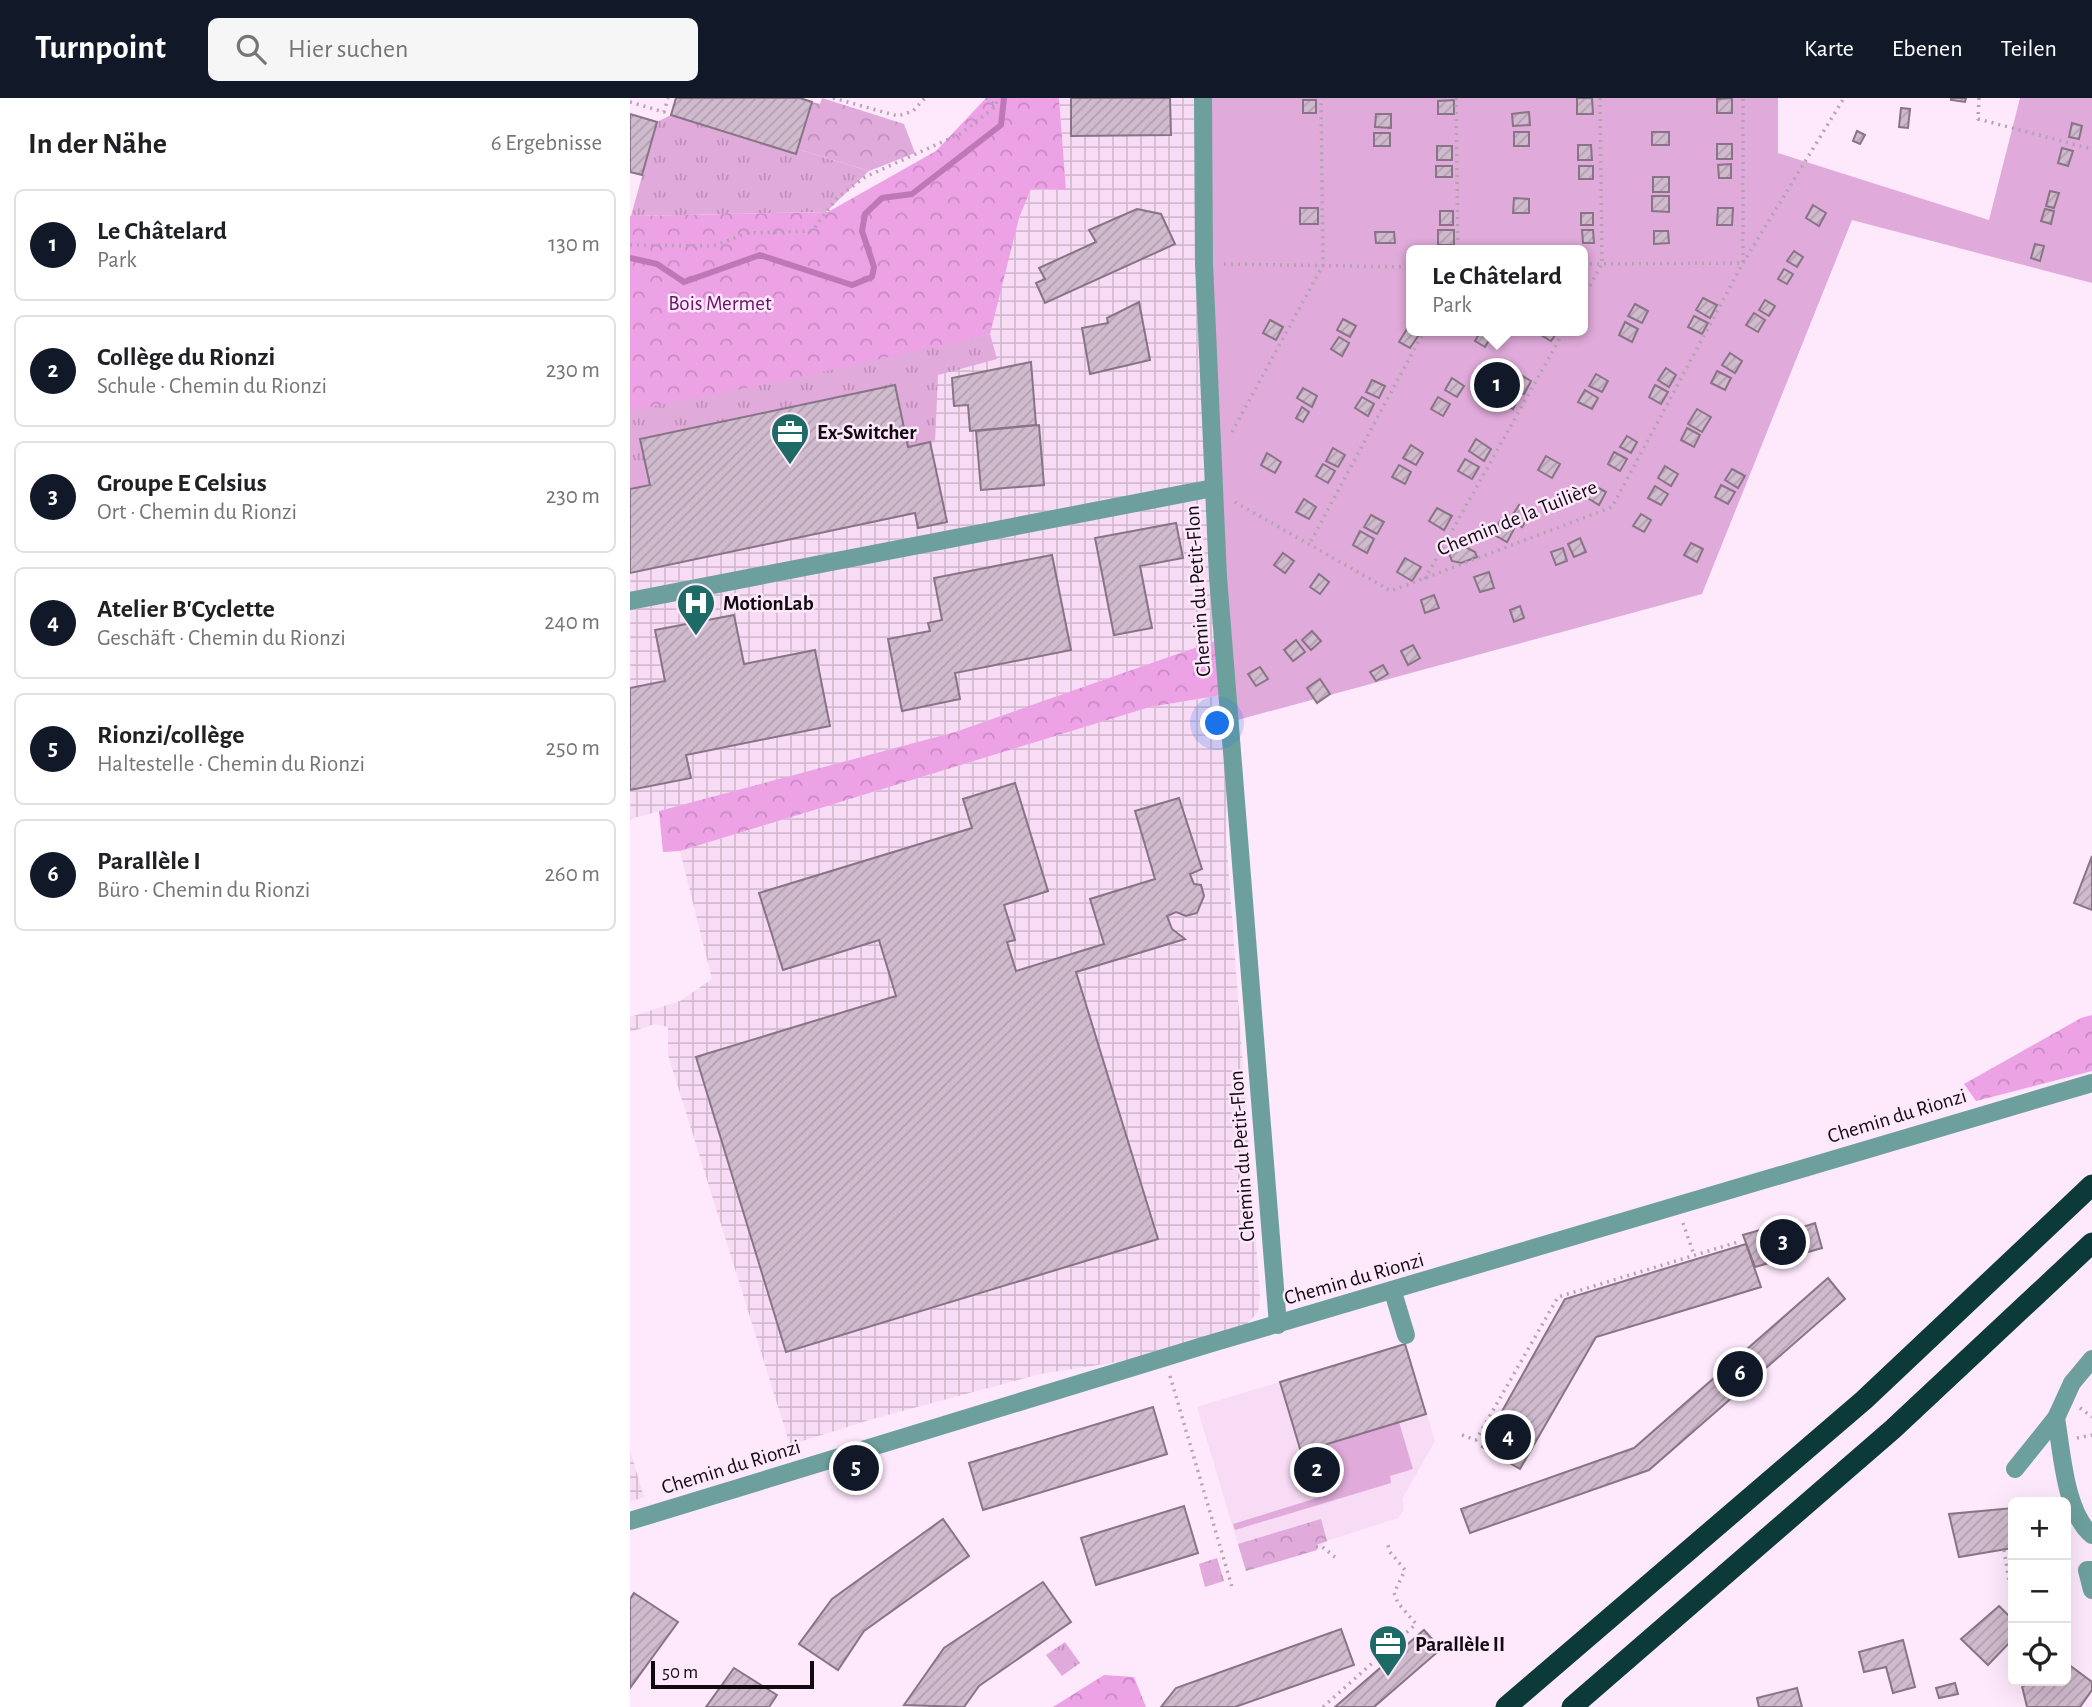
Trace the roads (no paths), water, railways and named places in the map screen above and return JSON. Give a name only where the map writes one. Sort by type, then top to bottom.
[{"type":"highway","points":[[1506,1707],[1864,1400],[2092,1185]]},
{"type":"highway","points":[[1572,1707],[1893,1429],[2092,1242]]},
{"type":"street","points":[[1203,98],[1204,264],[1213,488]]},
{"type":"street","name":"Chemin du Petit-Flon","points":[[630,600],[1213,488],[1278,1325]]},
{"type":"street","name":"Chemin du Rionzi","points":[[630,1521],[2092,1083]]},
{"type":"street","points":[[1393,1292],[1406,1335]]},
{"type":"street","points":[[2015,1469],[2056,1418],[2072,1383],[2092,1359]]},
{"type":"street","points":[[2056,1418],[2073,1508],[2081,1526],[2092,1535]]},
{"type":"street","points":[[2092,1570],[2087,1570],[2092,1590]]},
{"type":"waterway","points":[[630,258],[657,264],[684,282],[760,255],[852,285],[872,277],[874,267],[862,231],[865,214],[882,198],[912,194],[1001,125],[1004,98]]},
{"type":"place","name":"Le Châtelard","points":[[1497,385]]},
{"type":"place","name":"Ex-Switcher","points":[[790,466]]},
{"type":"place","name":"MotionLab","points":[[696,637]]},
{"type":"place","name":"Groupe E Celsius","points":[[1783,1242]]},
{"type":"place","name":"Parallèle I","points":[[1740,1374]]},
{"type":"place","name":"Atelier B'Cyclette","points":[[1508,1437]]},
{"type":"place","name":"Rionzi/collège","points":[[856,1468]]},
{"type":"place","name":"Collège du Rionzi","points":[[1317,1470]]},
{"type":"place","name":"Parallèle II","points":[[1388,1678]]},
{"type":"park label","name":"Bois Mermet","points":[[720,303]]}]
